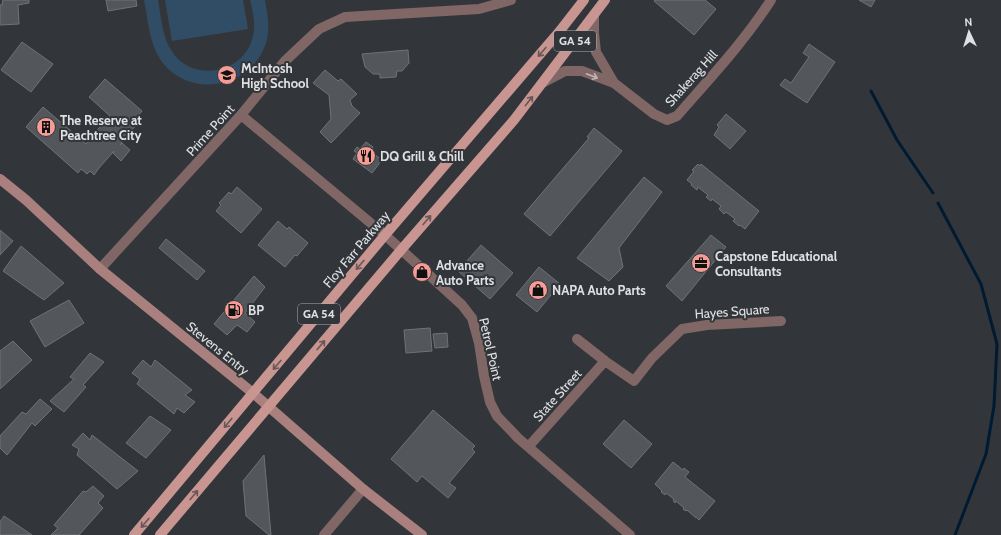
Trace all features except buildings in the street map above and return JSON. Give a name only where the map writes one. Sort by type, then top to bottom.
[{"type":"main road","name":"Floy Farr Parkway","points":[[134,535],[385,235],[559,32],[584,0]]},
{"type":"main road","name":"GA 54","points":[[269,407],[401,250],[514,120],[605,0]]},
{"type":"main road","points":[[160,535],[269,407]]},
{"type":"street","name":"Prime Point","points":[[100,269],[241,116],[285,61],[319,29],[345,17],[479,9],[512,0]]},
{"type":"street","name":"Shakerag Hill","points":[[544,82],[565,71],[582,72],[614,83],[654,114],[667,120],[678,116],[742,41],[758,20],[770,0]]},
{"type":"street","name":"Shakerag Hill","points":[[594,16],[596,52],[614,83]]},
{"type":"street","name":"Petrol Point","points":[[241,116],[385,235],[462,305],[472,318],[490,402],[497,416],[518,438],[630,535]]},
{"type":"street","name":"Stevens Entry","points":[[0,179],[26,200],[100,269],[253,393],[362,489],[422,535]]},
{"type":"street","name":"Hayes Square","points":[[577,338],[605,361],[634,380],[652,358],[682,329],[707,325],[781,321]]},
{"type":"street","name":"State Street","points":[[529,446],[605,361]]},
{"type":"street","points":[[324,535],[362,489]]},
{"type":"shaded area","points":[[144,0],[158,0],[162,26],[168,44],[180,61],[191,68],[204,71],[216,70],[229,66],[240,59],[248,49],[254,32],[254,18],[250,0],[265,0],[268,24],[267,39],[260,56],[249,69],[235,78],[220,84],[203,84],[187,81],[172,72],[160,59],[156,52],[149,30]]},
{"type":"shaded area","points":[[165,0],[243,0],[248,29],[172,41]]},
{"type":"waterway","points":[[871,91],[897,140],[933,193]]},
{"type":"waterway","points":[[938,203],[981,284],[997,344],[994,406],[986,454],[955,535]]},
{"type":"place","name":"McIntosh High School","points":[[227,75]]},
{"type":"place","name":"The Reserve at Peachtree City","points":[[46,127]]},
{"type":"place","name":"DQ Grill & Chill","points":[[366,156]]},
{"type":"place","name":"Capstone Educational Consultants","points":[[701,263]]},
{"type":"place","name":"Advance Auto Parts","points":[[422,272]]},
{"type":"place","name":"NAPA Auto Parts","points":[[538,290]]},
{"type":"place","name":"BP","points":[[234,310]]}]
